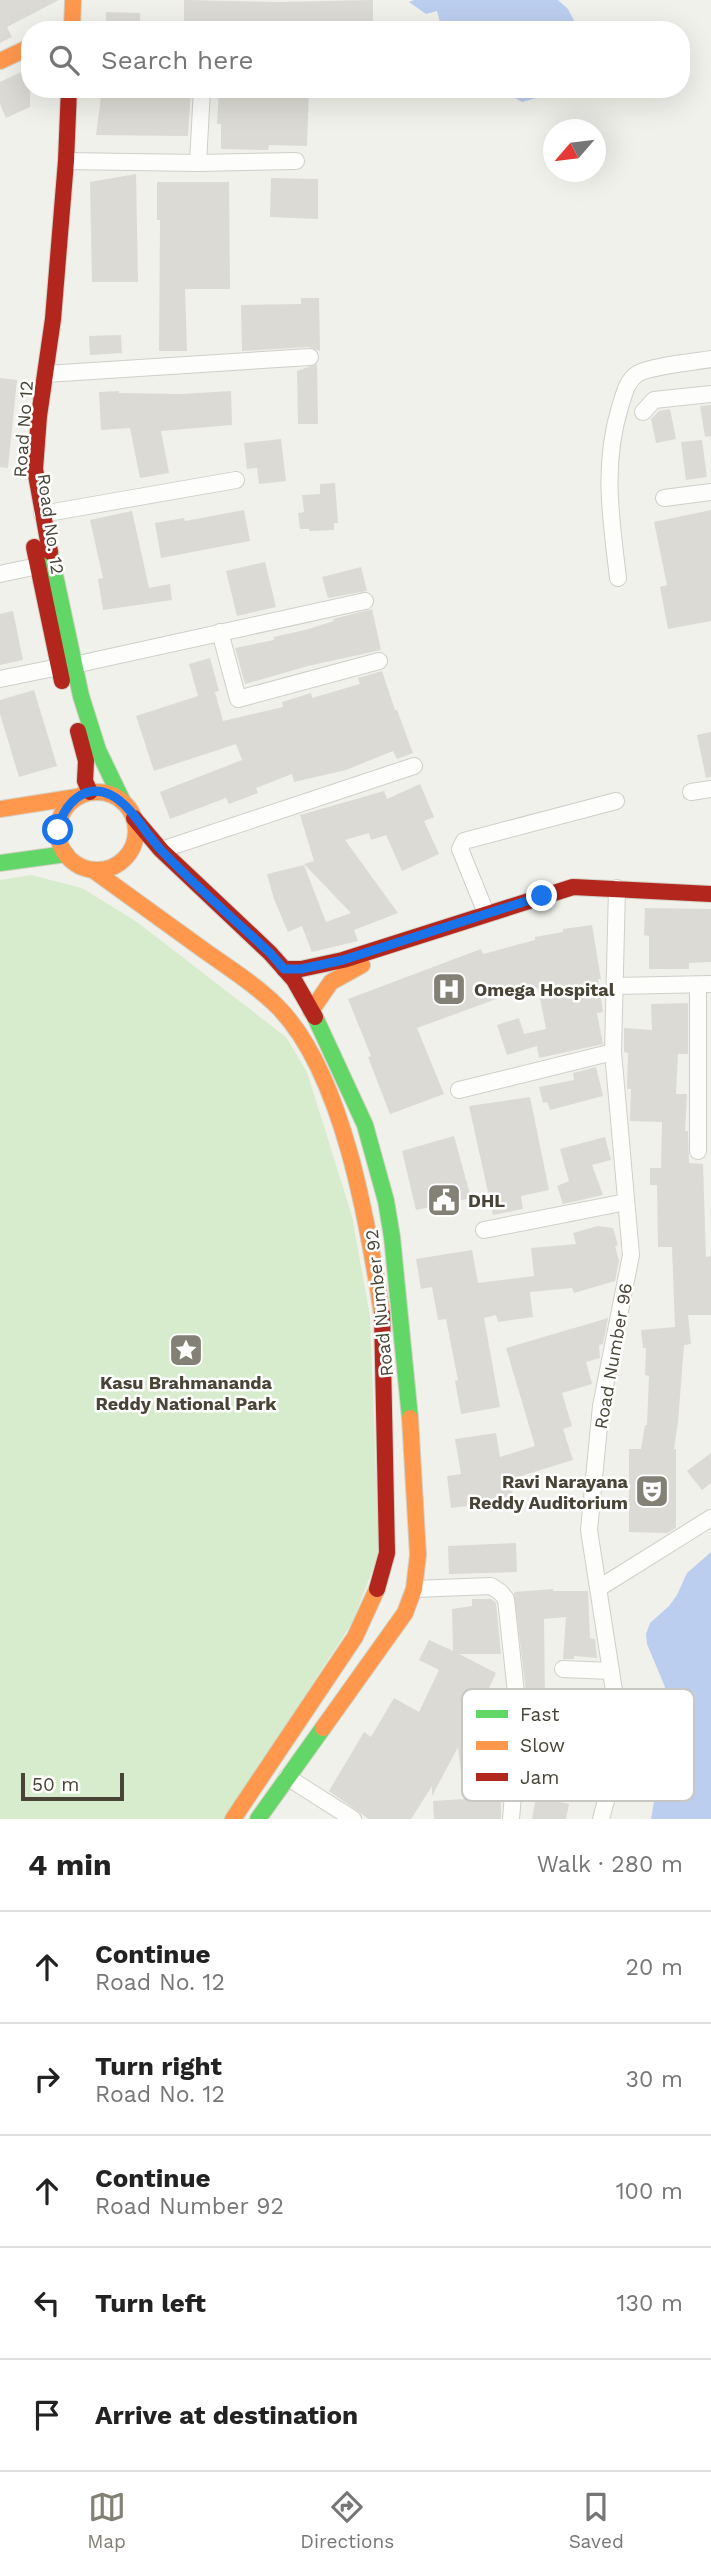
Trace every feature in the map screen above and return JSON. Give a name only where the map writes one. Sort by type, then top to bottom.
[{"type":"main road","points":[[60,21],[61,0]]},
{"type":"main road","points":[[72,21],[73,0]]},
{"type":"main road","points":[[0,61],[21,51]]},
{"type":"main road","name":"Road No. 12","points":[[58,98],[56,148],[23,464],[38,566],[67,666],[86,761],[83,794]]},
{"type":"main road","name":"Road No 12","points":[[69,98],[53,319],[39,416],[35,469],[67,666],[98,750],[123,802]]},
{"type":"main road","points":[[0,809],[83,794],[108,793],[123,802],[134,818],[136,831],[134,844],[128,855],[118,864],[106,869],[93,870],[83,867],[65,854],[60,843],[60,817],[67,806],[83,794]]},
{"type":"main road","name":"Road Number 92","points":[[134,818],[161,850],[270,953],[294,980],[324,1033],[365,1125],[386,1201],[392,1237],[408,1393],[418,1555],[414,1589],[405,1613],[258,1819]]},
{"type":"main road","points":[[0,863],[65,854]]},
{"type":"main road","name":"Road Number 92","points":[[93,870],[277,1006],[302,1037],[318,1066],[341,1132],[370,1237],[383,1323],[387,1553],[375,1597],[355,1637],[233,1819]]},
{"type":"main road","points":[[284,969],[301,969],[343,960],[573,887],[711,894]]},
{"type":"main road","points":[[311,1011],[324,988],[341,974],[504,920],[576,900],[590,889]]},
{"type":"main road","points":[[341,1132],[365,1125]]},
{"type":"main road","points":[[385,1393],[408,1393]]},
{"type":"street","points":[[198,163],[202,98]]},
{"type":"street","points":[[66,161],[296,161]]},
{"type":"street","points":[[46,374],[310,357]]},
{"type":"street","points":[[618,578],[609,501],[610,450],[625,391],[630,381],[644,370],[711,359]]},
{"type":"street","points":[[643,411],[654,400],[711,394]]},
{"type":"street","points":[[42,514],[236,480]]},
{"type":"street","points":[[664,498],[711,492]]},
{"type":"street","points":[[0,574],[38,566]]},
{"type":"street","points":[[0,680],[365,601]]},
{"type":"street","points":[[220,632],[238,699],[379,661]]},
{"type":"street","points":[[161,850],[414,766]]},
{"type":"street","points":[[691,792],[711,789]]},
{"type":"street","points":[[486,913],[460,849],[464,841],[616,801]]},
{"type":"street","name":"Road Number 96","points":[[614,1689],[589,1530],[601,1406],[631,1255],[613,1052],[617,888]]},
{"type":"street","points":[[615,986],[704,984],[698,1151]]},
{"type":"street","points":[[458,1090],[613,1052]]},
{"type":"street","points":[[484,1230],[626,1202]]},
{"type":"street","points":[[598,1588],[711,1518]]},
{"type":"street","points":[[414,1589],[491,1586],[500,1591],[506,1599],[516,1689]]},
{"type":"street","points":[[563,1669],[611,1671]]},
{"type":"street","points":[[287,1777],[353,1819]]},
{"type":"street","points":[[511,1819],[512,1801]]},
{"type":"street","name":"Road Number 96","points":[[601,1819],[606,1801]]},
{"type":"green space","name":"Kasu Brahmananda Reddy National Park","points":[[31,875],[82,888],[137,922],[286,1037],[307,1072],[352,1216],[370,1316],[379,1553],[352,1623],[225,1819],[0,1819],[0,880]]},
{"type":"water","points":[[558,0],[568,9],[574,21],[440,21],[437,11],[426,14],[409,2]]},
{"type":"water","points":[[515,98],[536,98],[522,102]]},
{"type":"water","points":[[711,1552],[711,1819],[651,1819],[654,1801],[694,1801],[694,1689],[665,1689],[647,1644],[646,1634],[650,1623],[677,1595],[687,1573]]},
{"type":"building","points":[[0,0],[59,0],[7,27],[12,37],[0,43]]},
{"type":"building","points":[[184,0],[373,0],[373,21],[184,21]]},
{"type":"building","points":[[106,12],[140,13],[140,21],[106,21]]},
{"type":"building","points":[[21,72],[21,98],[30,98],[30,107],[6,118],[0,104],[0,82]]},
{"type":"building","points":[[101,98],[190,98],[188,136],[96,135]]},
{"type":"building","points":[[218,98],[309,98],[307,146],[269,145],[268,150],[221,149],[221,124],[217,124]]},
{"type":"building","points":[[136,174],[138,282],[92,282],[90,182]]},
{"type":"building","points":[[271,178],[318,179],[318,219],[270,217]]},
{"type":"building","points":[[157,182],[229,182],[230,289],[185,289],[187,351],[159,351],[160,220],[157,220]]},
{"type":"building","points":[[301,298],[319,298],[320,351],[309,347],[242,351],[241,305],[301,304]]},
{"type":"building","points":[[121,335],[122,353],[90,355],[89,336]]},
{"type":"building","points":[[317,364],[318,424],[298,424],[297,371]]},
{"type":"building","points":[[0,378],[17,380],[8,468],[0,467]]},
{"type":"building","points":[[231,391],[232,425],[161,431],[169,473],[140,478],[130,428],[101,430],[99,392],[180,394]]},
{"type":"building","points":[[711,405],[711,436],[705,437],[700,406]]},
{"type":"building","points":[[670,409],[676,439],[656,443],[651,419],[659,411]]},
{"type":"building","points":[[281,439],[286,481],[259,484],[257,468],[247,469],[244,443]]},
{"type":"building","points":[[702,440],[707,477],[686,480],[681,442]]},
{"type":"building","points":[[335,483],[338,523],[334,523],[334,530],[300,529],[298,513],[304,512],[302,495],[320,494],[320,484]]},
{"type":"building","points":[[244,510],[250,541],[161,558],[155,523],[184,518],[185,521]]},
{"type":"building","points":[[711,510],[711,621],[668,629],[660,587],[667,585],[654,522]]},
{"type":"building","points":[[132,511],[149,588],[170,584],[172,600],[103,610],[98,579],[103,578],[90,520]]},
{"type":"building","points":[[265,562],[276,607],[237,616],[226,571]]},
{"type":"building","points":[[361,567],[367,591],[328,598],[322,577]]},
{"type":"building","points":[[372,609],[381,650],[308,666],[245,684],[235,648],[274,640],[274,637]]},
{"type":"building","points":[[13,611],[23,660],[0,665],[0,614]]},
{"type":"building","points":[[210,658],[219,691],[215,692],[223,721],[283,707],[282,702],[311,693],[312,698],[360,684],[358,678],[382,671],[413,753],[397,759],[393,751],[346,770],[294,782],[292,774],[256,788],[258,793],[229,804],[226,798],[170,819],[160,792],[242,760],[236,744],[154,771],[136,716],[198,696],[189,664]]},
{"type":"building","points":[[34,690],[57,766],[19,777],[0,714],[0,700]]},
{"type":"building","points":[[711,732],[711,777],[706,778],[697,735]]},
{"type":"building","points":[[420,784],[434,817],[424,821],[439,854],[402,871],[386,835],[371,840],[369,833],[345,840],[398,913],[354,930],[358,941],[312,952],[302,926],[288,932],[267,874],[304,865],[326,922],[351,913],[304,864],[314,861],[300,815],[384,791],[387,799]]},
{"type":"building","points":[[645,908],[711,909],[711,962],[689,963],[689,969],[649,969],[649,936],[644,935]]},
{"type":"building","points":[[592,925],[601,979],[598,979],[603,1012],[597,1013],[603,1044],[539,1058],[537,1046],[507,1055],[497,1025],[519,1018],[524,1034],[546,1029],[538,988],[513,993],[417,1028],[444,1094],[390,1114],[348,999],[481,949],[483,954],[535,940],[535,937],[563,932],[563,929]]},
{"type":"building","points":[[688,1003],[688,1054],[678,1054],[676,1094],[687,1094],[685,1131],[688,1131],[689,1163],[703,1164],[706,1257],[711,1256],[711,1315],[688,1315],[691,1344],[684,1345],[674,1449],[676,1528],[667,1533],[629,1532],[629,1449],[641,1449],[647,1425],[649,1376],[645,1375],[646,1348],[643,1348],[641,1330],[675,1327],[672,1247],[658,1247],[657,1185],[650,1185],[650,1168],[661,1168],[662,1122],[630,1121],[631,1089],[627,1089],[628,1053],[624,1052],[624,1028],[652,1030],[651,1004]]},
{"type":"building","points":[[596,1067],[603,1096],[550,1110],[547,1102],[543,1103],[539,1087],[574,1080],[573,1073]]},
{"type":"building","points":[[530,1097],[549,1190],[521,1196],[523,1209],[493,1215],[469,1106]]},
{"type":"building","points":[[454,1136],[471,1198],[416,1210],[402,1151]]},
{"type":"building","points":[[605,1137],[611,1160],[592,1165],[603,1195],[563,1204],[557,1186],[569,1181],[560,1149]]},
{"type":"building","points":[[598,1226],[613,1228],[619,1261],[615,1281],[574,1293],[572,1288],[530,1292],[533,1317],[498,1322],[496,1315],[484,1318],[500,1407],[461,1414],[455,1381],[458,1380],[446,1319],[438,1320],[432,1287],[421,1289],[416,1259],[472,1250],[478,1283],[534,1276],[531,1248],[576,1244],[573,1233]]},
{"type":"building","points":[[608,1318],[603,1344],[599,1345],[600,1358],[586,1362],[592,1384],[562,1393],[572,1426],[563,1429],[573,1460],[511,1479],[513,1496],[467,1502],[467,1506],[451,1508],[447,1476],[461,1474],[455,1439],[496,1433],[500,1457],[535,1446],[506,1348]]},
{"type":"building","points":[[711,1453],[711,1483],[702,1490],[687,1471]]},
{"type":"building","points":[[516,1543],[517,1572],[449,1574],[448,1546]]},
{"type":"building","points":[[553,1589],[588,1591],[590,1638],[595,1639],[597,1658],[574,1656],[574,1659],[563,1659],[566,1617],[544,1619],[545,1689],[526,1689],[514,1592]]},
{"type":"building","points":[[472,1599],[491,1599],[496,1603],[501,1654],[459,1654],[496,1673],[489,1689],[462,1689],[462,1782],[458,1747],[432,1796],[432,1786],[411,1819],[369,1819],[329,1791],[364,1732],[371,1737],[394,1698],[419,1712],[439,1670],[419,1660],[429,1640],[453,1651],[452,1609],[472,1606]]},
{"type":"building","points":[[433,1801],[501,1801],[501,1819],[434,1819]]},
{"type":"building","points":[[535,1801],[569,1804],[566,1819],[532,1819]]},
{"type":"traffic: fast","points":[[50,552],[81,696],[98,750],[123,802]]},
{"type":"traffic: fast","points":[[0,863],[66,854]]},
{"type":"traffic: fast","points":[[315,1017],[365,1125],[386,1201],[410,1418]]},
{"type":"traffic: fast","points":[[258,1819],[323,1728]]},
{"type":"traffic: slow","points":[[72,21],[73,0]]},
{"type":"traffic: slow","points":[[0,61],[21,51]]},
{"type":"traffic: slow","points":[[97,792],[112,795],[125,803],[133,816],[136,831],[133,846],[125,859],[112,867],[97,870],[82,867],[69,859],[61,846],[58,831],[61,816],[69,803],[82,795],[97,792]]},
{"type":"traffic: slow","points":[[0,809],[77,797]]},
{"type":"traffic: slow","points":[[93,870],[260,991],[277,1006],[300,1034],[336,1109],[349,1151],[369,1237],[382,1314]]},
{"type":"traffic: slow","points":[[311,1011],[331,982],[362,965]]},
{"type":"traffic: slow","points":[[323,1728],[405,1613],[414,1589],[418,1555],[410,1418]]},
{"type":"traffic: slow","points":[[233,1819],[355,1637],[377,1589]]},
{"type":"traffic: jam","points":[[50,552],[35,469],[39,416],[53,319],[69,98]]},
{"type":"traffic: jam","points":[[34,547],[62,681]]},
{"type":"traffic: jam","points":[[78,731],[86,761],[85,781],[90,792]]},
{"type":"traffic: jam","points":[[134,818],[161,850],[270,953],[294,980],[315,1017]]},
{"type":"traffic: jam","points":[[284,969],[301,969],[343,960],[573,887],[711,894]]},
{"type":"traffic: jam","points":[[377,1589],[387,1553],[382,1314]]},
{"type":"place","name":"Omega Hospital","points":[[449,989]]},
{"type":"place","name":"DHL","points":[[444,1200]]},
{"type":"place","name":"Kasu Brahmananda Reddy National Park","points":[[186,1350]]},
{"type":"place","name":"Ravi Narayana Reddy Auditorium","points":[[652,1491]]},
{"type":"route","points":[[58,830],[60,817],[67,806],[83,794],[108,793],[123,802],[161,850],[284,969],[301,969],[343,960],[542,896]]}]
